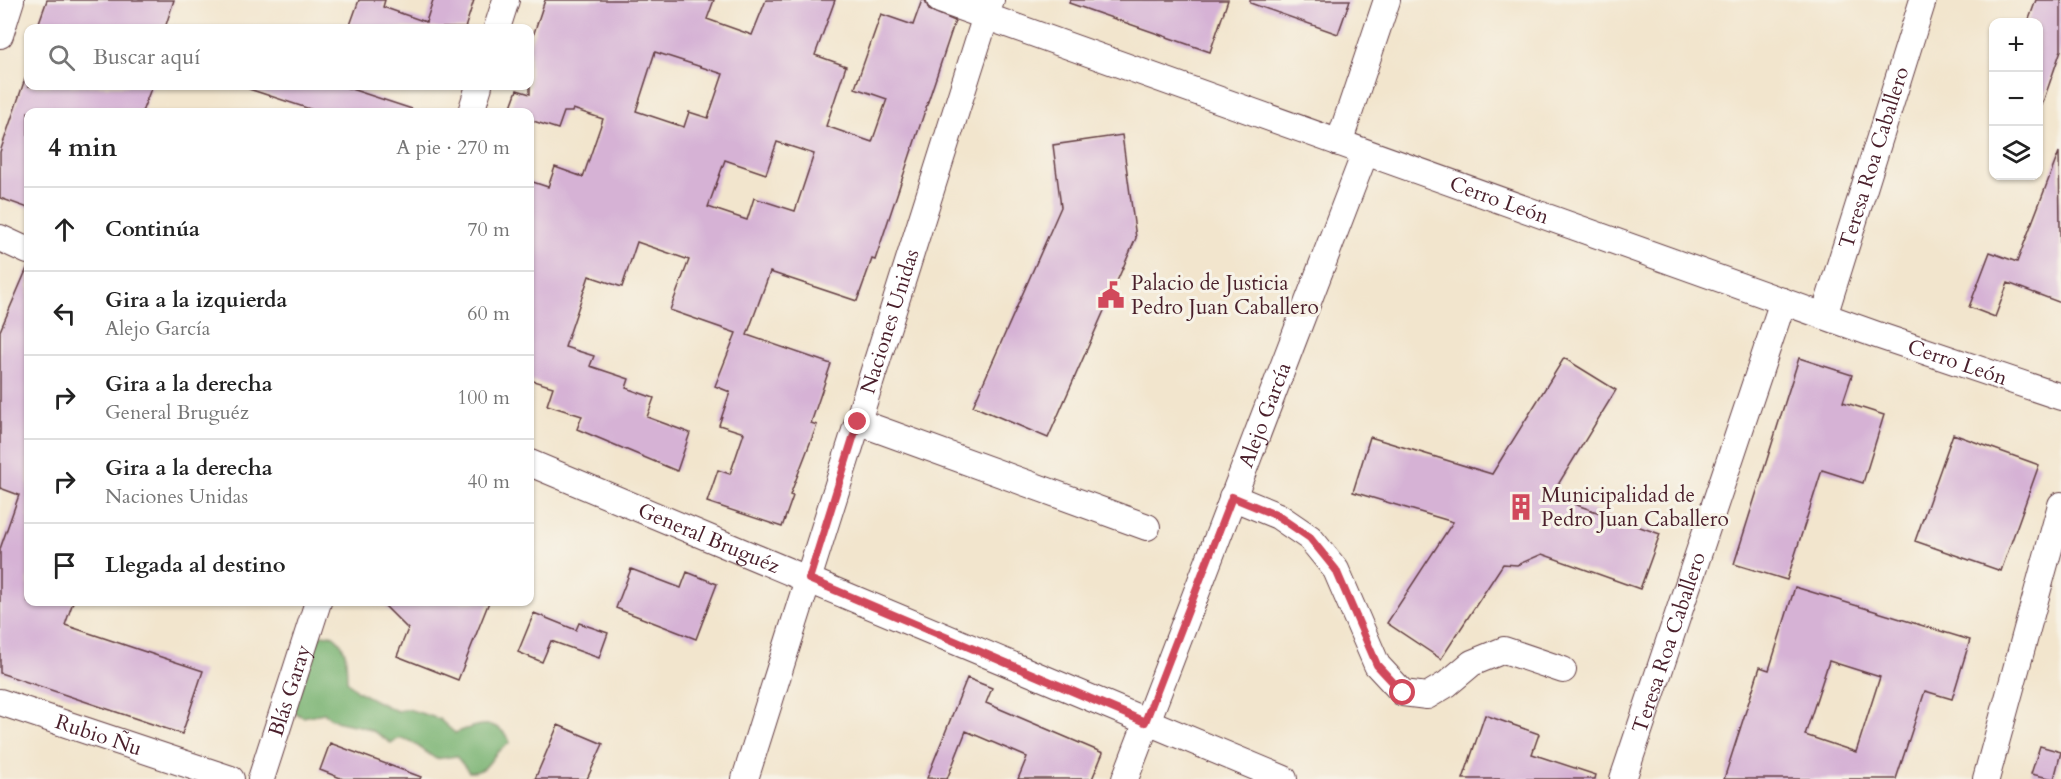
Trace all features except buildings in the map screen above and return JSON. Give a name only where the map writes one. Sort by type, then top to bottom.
[{"type":"street","points":[[0,34],[11,0]]},
{"type":"street","points":[[498,24],[506,0]]},
{"type":"street","name":"Cerro León","points":[[940,0],[989,8],[1365,153],[1824,316],[2061,397]]},
{"type":"street","points":[[1339,143],[1387,0]]},
{"type":"street","name":"Teresa Roa Caballero","points":[[1824,316],[1923,0]]},
{"type":"street","name":"Naciones Unidas","points":[[745,779],[989,8]]},
{"type":"street","points":[[472,108],[479,90]]},
{"type":"street","name":"Alejo García","points":[[1125,779],[1365,153]]},
{"type":"street","points":[[0,238],[24,248]]},
{"type":"street","name":"Teresa Roa Caballero","points":[[1623,779],[1783,301]]},
{"type":"street","points":[[858,422],[1147,527]]},
{"type":"street","name":"General Bruguéz","points":[[534,465],[1284,779]]},
{"type":"street","points":[[1232,497],[1278,516],[1310,538],[1336,570],[1377,665],[1403,693],[1426,696],[1447,684],[1472,663],[1504,650],[1563,670]]},
{"type":"street","points":[[1986,779],[2061,506]]},
{"type":"street","name":"Blás Garay","points":[[261,779],[317,606]]},
{"type":"street","name":"Rubio Ñu","points":[[0,702],[231,779]]},
{"type":"green space","points":[[330,634],[341,643],[346,660],[347,681],[357,691],[397,711],[408,709],[439,719],[455,733],[479,725],[493,726],[500,729],[510,742],[485,768],[469,772],[456,756],[436,759],[410,741],[400,738],[391,743],[369,729],[339,722],[324,713],[303,717],[293,712],[319,636]]},
{"type":"place","name":"Palacio de Justicia Pedro Juan Caballero","points":[[1111,295]]},
{"type":"place","name":"Municipalidad de Pedro Juan Caballero","points":[[1521,507]]},
{"type":"route","points":[[858,422],[809,579],[1145,722],[1232,497],[1278,516],[1310,538],[1336,570],[1377,665],[1403,693]]}]
